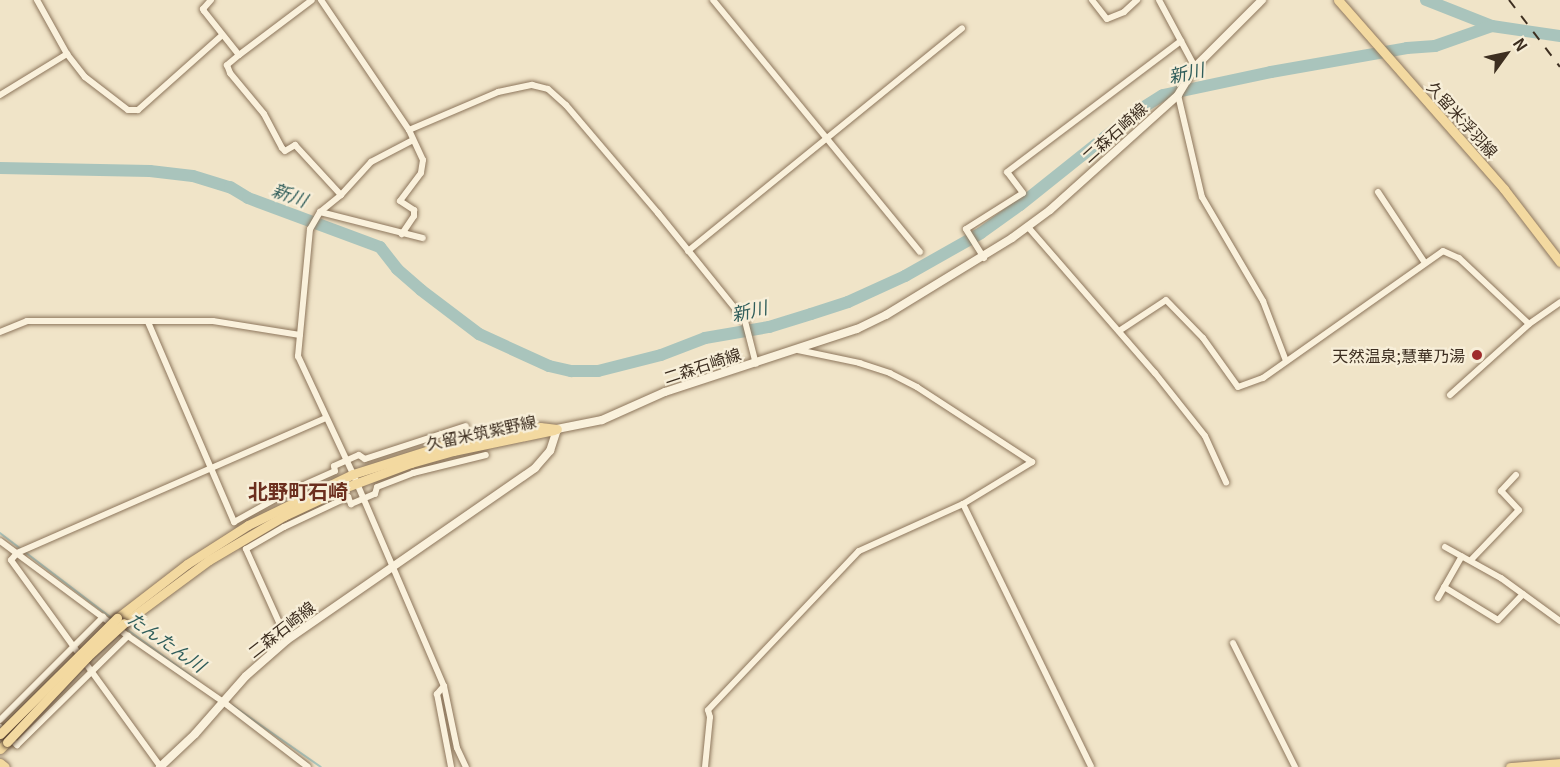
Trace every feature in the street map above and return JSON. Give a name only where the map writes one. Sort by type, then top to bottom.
[{"type":"main road","name":"二森石崎線","points":[[160,767],[195,734],[222,701],[287,640],[535,468],[550,451],[557,429],[602,420],[665,392],[798,350],[872,323],[984,258],[1028,227],[1178,95],[1195,67],[1262,0]]},
{"type":"main road","name":"久留米浮羽線","points":[[1338,0],[1504,189],[1560,262]]},
{"type":"main road","name":"久留米筑紫野線","points":[[0,734],[121,621],[244,538],[284,516],[355,479],[453,451],[557,429]]},
{"type":"main road","name":"久留米筑紫野線","points":[[4,745],[121,621]]},
{"type":"main road","points":[[0,763],[5,767]]},
{"type":"main road","points":[[1510,767],[1560,763]]},
{"type":"street","points":[[37,0],[67,54],[85,77],[128,110],[138,110],[221,36]]},
{"type":"street","points":[[211,0],[202,9],[221,36],[239,55]]},
{"type":"street","points":[[312,0],[227,66],[230,73],[264,114],[282,148],[285,151],[296,145],[341,195]]},
{"type":"street","points":[[321,0],[409,130],[423,160],[424,167],[400,201],[414,210],[414,216],[402,234]]},
{"type":"street","points":[[713,0],[920,252]]},
{"type":"street","points":[[1092,0],[1107,19],[1124,12],[1137,0]]},
{"type":"street","points":[[1159,0],[1195,67]]},
{"type":"street","points":[[688,251],[962,28]]},
{"type":"street","points":[[984,258],[966,229],[1023,194],[1006,172],[1180,41]]},
{"type":"street","points":[[0,95],[67,54]]},
{"type":"street","points":[[409,130],[498,92],[517,87],[540,85],[566,105],[745,321],[756,364]]},
{"type":"street","points":[[1178,95],[1202,197],[1263,301],[1286,361]]},
{"type":"street","points":[[412,140],[371,162],[341,195],[320,212],[309,229],[298,356],[364,499],[444,686],[457,748],[466,767]]},
{"type":"street","points":[[1378,192],[1425,263]]},
{"type":"street","points":[[320,212],[423,238]]},
{"type":"street","points":[[1028,227],[1119,331],[1205,436],[1226,482]]},
{"type":"street","points":[[1119,331],[1166,300],[1203,338],[1238,387],[1263,378],[1443,251],[1458,258],[1529,324]]},
{"type":"street","points":[[1450,395],[1529,324],[1560,302]]},
{"type":"street","points":[[0,332],[27,321],[213,321],[300,335]]},
{"type":"street","points":[[148,322],[234,522],[288,492],[335,471],[334,466],[346,460],[359,455],[365,459],[466,426]]},
{"type":"street","points":[[705,767],[710,717],[708,710],[858,551],[963,504],[1032,462],[917,387],[899,378],[860,363],[798,350]]},
{"type":"street","points":[[160,767],[11,560],[17,553],[326,418]]},
{"type":"street","points":[[287,640],[246,549],[284,526],[330,505],[348,498],[351,504],[375,494],[376,487],[413,473],[486,455]]},
{"type":"street","points":[[1471,560],[1519,510],[1501,490],[1516,475]]},
{"type":"street","points":[[963,504],[1091,767]]},
{"type":"street","points":[[0,541],[128,636],[222,701],[308,767]]},
{"type":"street","points":[[1445,547],[1471,560],[1560,621]]},
{"type":"street","points":[[1438,598],[1462,556]]},
{"type":"street","points":[[1444,587],[1498,620],[1523,594]]},
{"type":"street","points":[[0,720],[103,617]]},
{"type":"street","points":[[0,727],[17,745],[128,636]]},
{"type":"street","points":[[1233,643],[1296,767]]},
{"type":"street","points":[[444,686],[437,694],[451,767]]},
{"type":"waterway","name":"新川","points":[[1426,0],[1492,26],[1560,36]]},
{"type":"waterway","name":"新川","points":[[0,168],[150,171],[193,176],[230,187],[248,198],[380,247],[397,269],[479,334],[549,366],[571,371],[598,371],[661,355],[705,338],[769,327],[848,302],[905,276],[981,233],[1020,205],[1139,110],[1163,95],[1271,72],[1407,48],[1435,46],[1492,26]]},
{"type":"waterway","name":"たんたん川","points":[[0,533],[113,619]]},
{"type":"waterway","name":"たんたん川","points":[[125,628],[198,681]]},
{"type":"waterway","name":"たんたん川","points":[[232,705],[321,767]]},
{"type":"railway","points":[[1509,0],[1560,67]]},
{"type":"place","name":"天然温泉;慧華乃湯","points":[[1477,355]]},
{"type":"district","name":"北野町石崎","points":[[298,490]]}]
